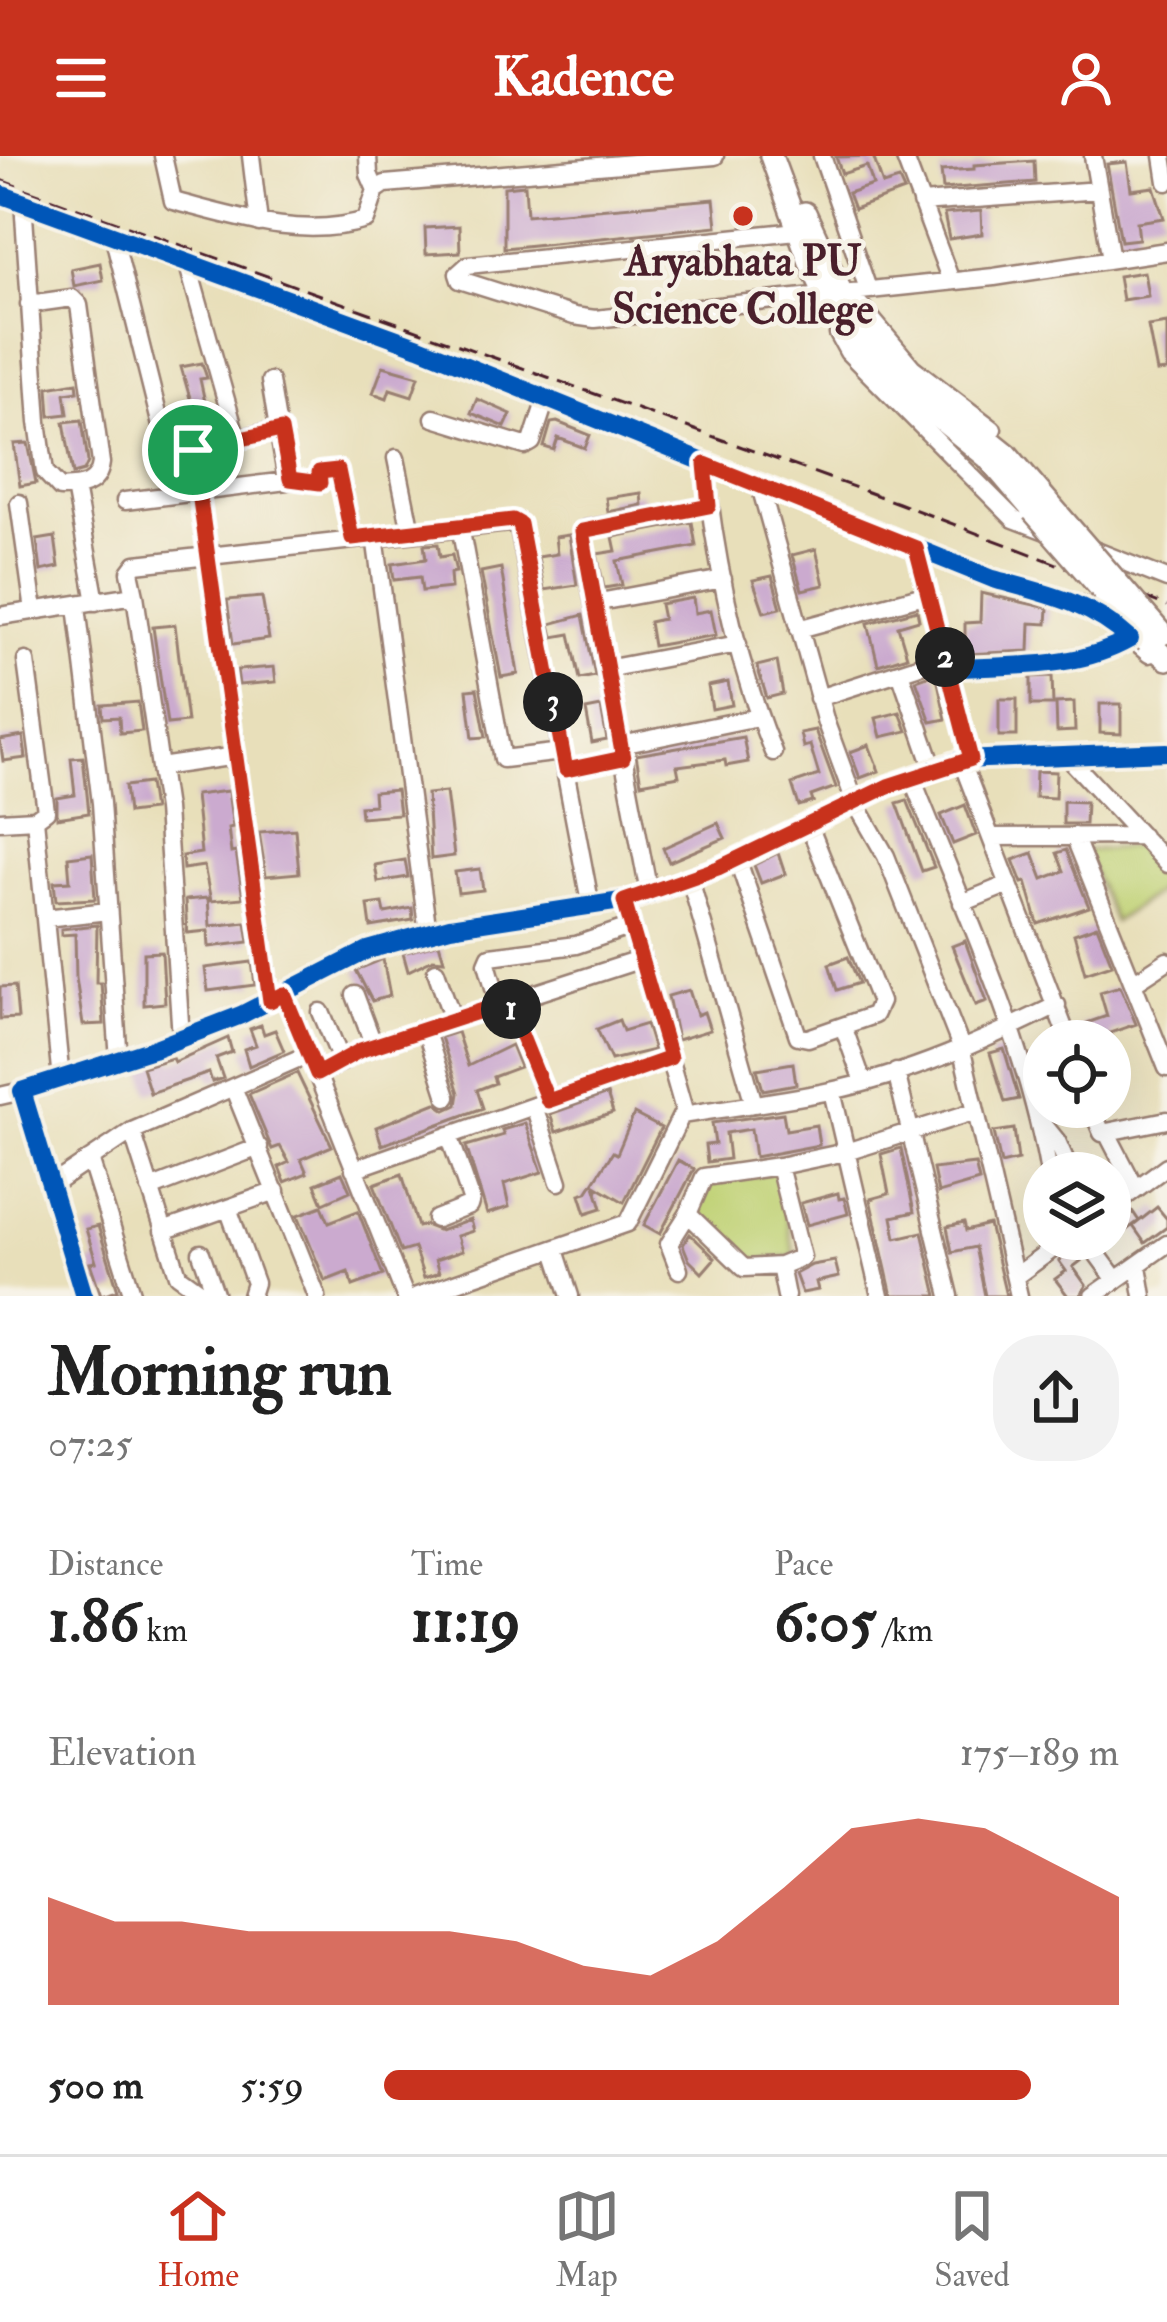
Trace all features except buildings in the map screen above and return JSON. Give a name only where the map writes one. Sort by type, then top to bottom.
[{"type":"main road","points":[[771,156],[797,231],[855,322],[885,356],[987,436],[1032,511],[1155,637],[1167,658]]},
{"type":"main road","points":[[785,156],[834,294]]},
{"type":"street","points":[[163,156],[173,201],[295,228],[361,222],[369,216],[376,190],[368,156]]},
{"type":"street","points":[[251,156],[259,223]]},
{"type":"street","points":[[438,156],[440,179]]},
{"type":"street","points":[[376,190],[386,184],[523,164],[715,156]]},
{"type":"street","points":[[822,156],[868,289]]},
{"type":"street","points":[[904,156],[951,281]]},
{"type":"street","points":[[1093,156],[1111,260]]},
{"type":"street","points":[[1163,156],[1167,182]]},
{"type":"street","points":[[921,203],[1099,190]]},
{"type":"street","points":[[0,194],[419,346],[993,579],[1082,604],[1155,637],[1167,668]]},
{"type":"street","points":[[23,201],[29,304],[45,472],[55,485],[75,487],[96,480],[101,463],[79,305],[72,298],[29,304]]},
{"type":"street","points":[[797,231],[468,265],[458,274],[460,280],[584,319],[951,281],[1167,251]]},
{"type":"street","points":[[113,235],[167,450],[193,450],[281,430]]},
{"type":"street","points":[[188,262],[237,439]]},
{"type":"street","points":[[834,294],[860,305],[913,367],[993,429]]},
{"type":"street","points":[[834,294],[824,308],[848,352],[1032,511],[1167,579]]},
{"type":"street","points":[[270,381],[290,479]]},
{"type":"street","points":[[434,418],[526,446],[532,442],[547,399]]},
{"type":"street","points":[[193,450],[236,756],[277,998],[309,1054],[405,1296]]},
{"type":"street","points":[[396,458],[411,532]]},
{"type":"street","points":[[705,464],[709,506],[738,644],[773,752]]},
{"type":"street","points":[[124,502],[290,479],[320,483],[319,472],[338,470],[352,538]]},
{"type":"street","points":[[760,486],[818,698],[855,802],[886,856],[961,1047],[1019,1296]]},
{"type":"street","points":[[75,487],[119,1061]]},
{"type":"street","points":[[19,503],[34,611]]},
{"type":"street","points":[[649,893],[582,531],[709,506]]},
{"type":"street","points":[[181,1038],[160,767],[130,572],[136,564],[513,520],[520,524],[591,907]]},
{"type":"street","points":[[460,526],[503,759],[564,761],[622,752],[758,717]]},
{"type":"street","points":[[375,536],[428,933]]},
{"type":"street","points":[[916,548],[947,663],[966,759],[1062,1020]]},
{"type":"street","points":[[594,603],[723,579]]},
{"type":"street","points":[[799,629],[928,594]]},
{"type":"street","points":[[0,616],[135,595]]},
{"type":"street","points":[[818,698],[900,671],[947,663],[1066,663],[1155,637]]},
{"type":"street","points":[[606,669],[738,644]]},
{"type":"street","points":[[0,821],[35,819],[46,812],[26,661]]},
{"type":"street","points":[[900,671],[934,770]]},
{"type":"street","points":[[0,1096],[181,1038],[277,998],[368,950],[428,933],[649,893],[855,802],[966,759],[1167,752]]},
{"type":"street","points":[[160,767],[236,756]]},
{"type":"street","points":[[1067,756],[1167,863]]},
{"type":"street","points":[[912,778],[1023,1066]]},
{"type":"street","points":[[35,819],[61,1080]]},
{"type":"street","points":[[737,858],[795,1033],[808,1038],[874,1016],[880,1002],[808,823]]},
{"type":"street","points":[[1074,836],[1163,1041],[1167,1068]]},
{"type":"street","points":[[991,837],[1142,836]]},
{"type":"street","points":[[690,878],[754,1103]]},
{"type":"street","points":[[962,903],[1009,884]]},
{"type":"street","points":[[417,1296],[628,1223],[683,1115],[624,901]]},
{"type":"street","points":[[45,918],[108,911]]},
{"type":"street","points":[[559,1182],[541,1103],[487,963],[490,956],[576,945],[632,926]]},
{"type":"street","points":[[317,1074],[374,1046],[642,959]]},
{"type":"street","points":[[1135,982],[1167,961]]},
{"type":"street","points":[[436,971],[453,1020]]},
{"type":"street","points":[[355,995],[374,1046]]},
{"type":"street","points":[[683,1115],[863,1082],[1011,1028],[1057,1005]]},
{"type":"street","points":[[322,1012],[342,1062]]},
{"type":"street","points":[[844,1026],[863,1082]]},
{"type":"street","points":[[425,1029],[448,1096]]},
{"type":"street","points":[[49,1187],[132,1131],[309,1054]]},
{"type":"street","points":[[354,1169],[670,1058]]},
{"type":"street","points":[[896,1072],[950,1296]]},
{"type":"street","points":[[232,1087],[317,1296]]},
{"type":"street","points":[[22,1091],[84,1296]]},
{"type":"street","points":[[832,1091],[880,1296]]},
{"type":"street","points":[[679,1270],[669,1244],[704,1177],[846,1152],[976,1111]]},
{"type":"street","points":[[1098,1128],[1107,1133],[1167,1120]]},
{"type":"street","points":[[132,1131],[178,1276],[211,1296]]},
{"type":"street","points":[[1107,1133],[1136,1189]]},
{"type":"street","points":[[436,1219],[469,1206],[471,1199],[449,1136]]},
{"type":"street","points":[[150,1189],[259,1148]]},
{"type":"street","points":[[90,1159],[133,1296]]},
{"type":"street","points":[[688,1214],[744,1268],[780,1266],[802,1257],[779,1166]]},
{"type":"street","points":[[1131,1193],[1167,1166]]},
{"type":"street","points":[[164,1231],[276,1191]]},
{"type":"street","points":[[228,1208],[255,1283],[251,1296]]},
{"type":"street","points":[[1093,1296],[1167,1244]]},
{"type":"street","points":[[555,1250],[570,1296]]},
{"type":"street","points":[[201,1253],[211,1296]]},
{"type":"street","points":[[1016,1276],[1036,1260]]},
{"type":"street","points":[[1102,1260],[1116,1280]]},
{"type":"street","points":[[780,1266],[786,1296]]},
{"type":"street","points":[[1138,1266],[1143,1296]]},
{"type":"green space","points":[[1144,845],[1167,871],[1167,885],[1114,922],[1084,851]]},
{"type":"green space","points":[[776,1171],[795,1256],[745,1262],[696,1218],[704,1184]]},
{"type":"railway","points":[[0,180],[898,503],[1167,606]]},
{"type":"cycle path","points":[[0,194],[419,347],[993,579],[1066,600],[1130,639],[1064,661],[948,669]]},
{"type":"cycle path","points":[[84,1296],[22,1091],[241,1015],[368,950],[450,927],[634,899],[718,868],[888,786],[961,760],[1167,752]]},
{"type":"place","name":"Aryabhata PU Science College","points":[[743,216]]},
{"type":"route","points":[[281,430],[290,479],[320,483],[319,472],[338,470],[352,538],[518,522],[566,770],[623,758],[582,531],[709,506],[705,464],[916,548],[971,759],[888,786],[718,868],[624,901],[670,1058],[548,1101],[508,1002],[361,1050],[317,1074],[284,994],[270,1001],[193,450],[281,430]]}]
